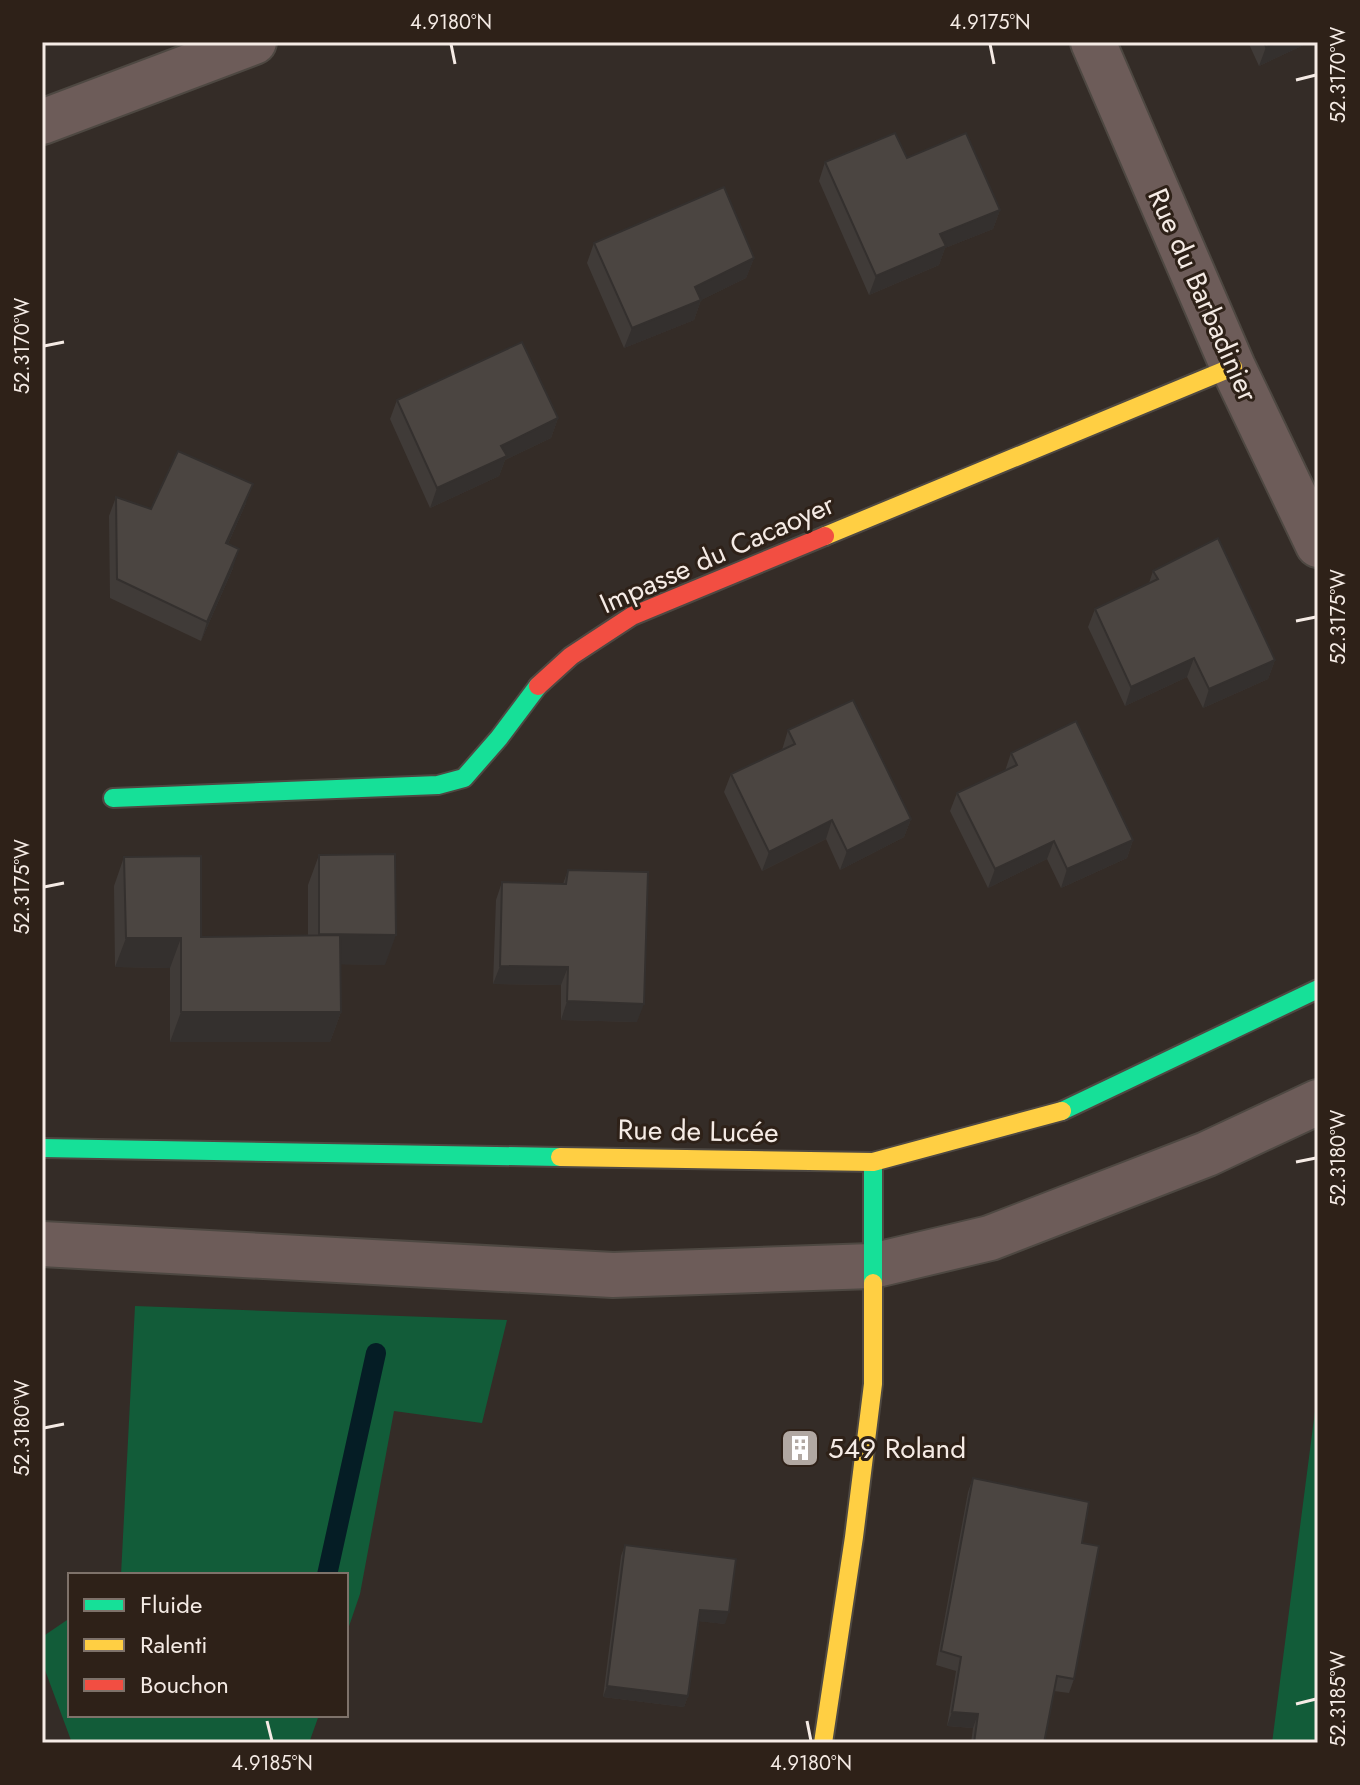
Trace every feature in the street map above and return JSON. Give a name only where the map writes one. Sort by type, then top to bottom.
[{"type":"street","points":[[42,122],[254,42]]},
{"type":"street","name":"Rue du Barbadinier","points":[[1093,42],[1233,367],[1318,545]]},
{"type":"street","name":"Impasse du Cacaoyer","points":[[113,798],[438,785],[464,778],[499,738],[531,693],[571,656],[632,616],[1233,367]]},
{"type":"street","name":"Rue de Lucée","points":[[42,1148],[873,1162],[1064,1110],[1318,989]]},
{"type":"street","points":[[42,1244],[613,1275],[872,1266],[990,1238],[1207,1154],[1318,1102]]},
{"type":"street","points":[[823,1743],[873,1384],[873,1162]]},
{"type":"green space","points":[[135,1306],[507,1320],[482,1423],[394,1411],[360,1594],[348,1629],[348,1573],[121,1573]]},
{"type":"green space","points":[[1318,1388],[1318,1723],[1315,1743],[1272,1743]]},
{"type":"green space","points":[[68,1619],[68,1717],[318,1717],[309,1743],[72,1743],[42,1662],[42,1637]]},
{"type":"building","points":[[895,133],[907,158],[966,133],[1000,210],[940,234],[946,246],[876,276],[825,162]]},
{"type":"building","points":[[724,187],[754,258],[695,287],[701,300],[632,328],[594,243]]},
{"type":"building","points":[[522,342],[558,418],[501,446],[507,456],[437,488],[397,400]]},
{"type":"building","points":[[178,451],[253,484],[226,543],[239,549],[207,622],[117,579],[116,497],[151,509]]},
{"type":"building","points":[[1218,538],[1275,660],[1209,689],[1194,658],[1131,687],[1095,609],[1158,579],[1153,571]]},
{"type":"building","points":[[853,700],[911,819],[847,851],[832,820],[769,852],[731,774],[795,744],[788,730]]},
{"type":"building","points":[[1076,721],[1133,840],[1067,869],[1054,841],[995,869],[957,793],[1017,765],[1011,753]]},
{"type":"building","points":[[395,854],[396,935],[319,934],[319,855]]},
{"type":"building","points":[[201,856],[201,937],[340,935],[341,1012],[181,1012],[181,938],[126,938],[124,857]]},
{"type":"building","points":[[568,870],[648,872],[644,1004],[567,1001],[568,967],[500,966],[502,882],[566,884]]},
{"type":"building","points":[[973,1478],[1089,1502],[1082,1543],[1099,1546],[1074,1679],[1057,1676],[1044,1743],[974,1743],[978,1714],[952,1712],[961,1657],[941,1651]]},
{"type":"building","points":[[625,1545],[736,1559],[729,1612],[700,1610],[688,1696],[607,1686]]},
{"type":"waterway","points":[[327,1573],[376,1353]]},
{"type":"traffic: fast","points":[[113,798],[438,785],[464,778],[538,686]]},
{"type":"traffic: fast","points":[[1062,1111],[1318,989]]},
{"type":"traffic: fast","points":[[42,1148],[560,1157]]},
{"type":"traffic: fast","points":[[873,1162],[873,1283]]},
{"type":"traffic: slow","points":[[825,536],[1233,367]]},
{"type":"traffic: slow","points":[[560,1157],[873,1162],[1062,1111]]},
{"type":"traffic: slow","points":[[823,1743],[873,1384],[873,1283]]},
{"type":"traffic: jam","points":[[538,686],[571,656],[632,616],[825,536]]},
{"type":"place","name":"549 Roland","points":[[800,1448]]}]
